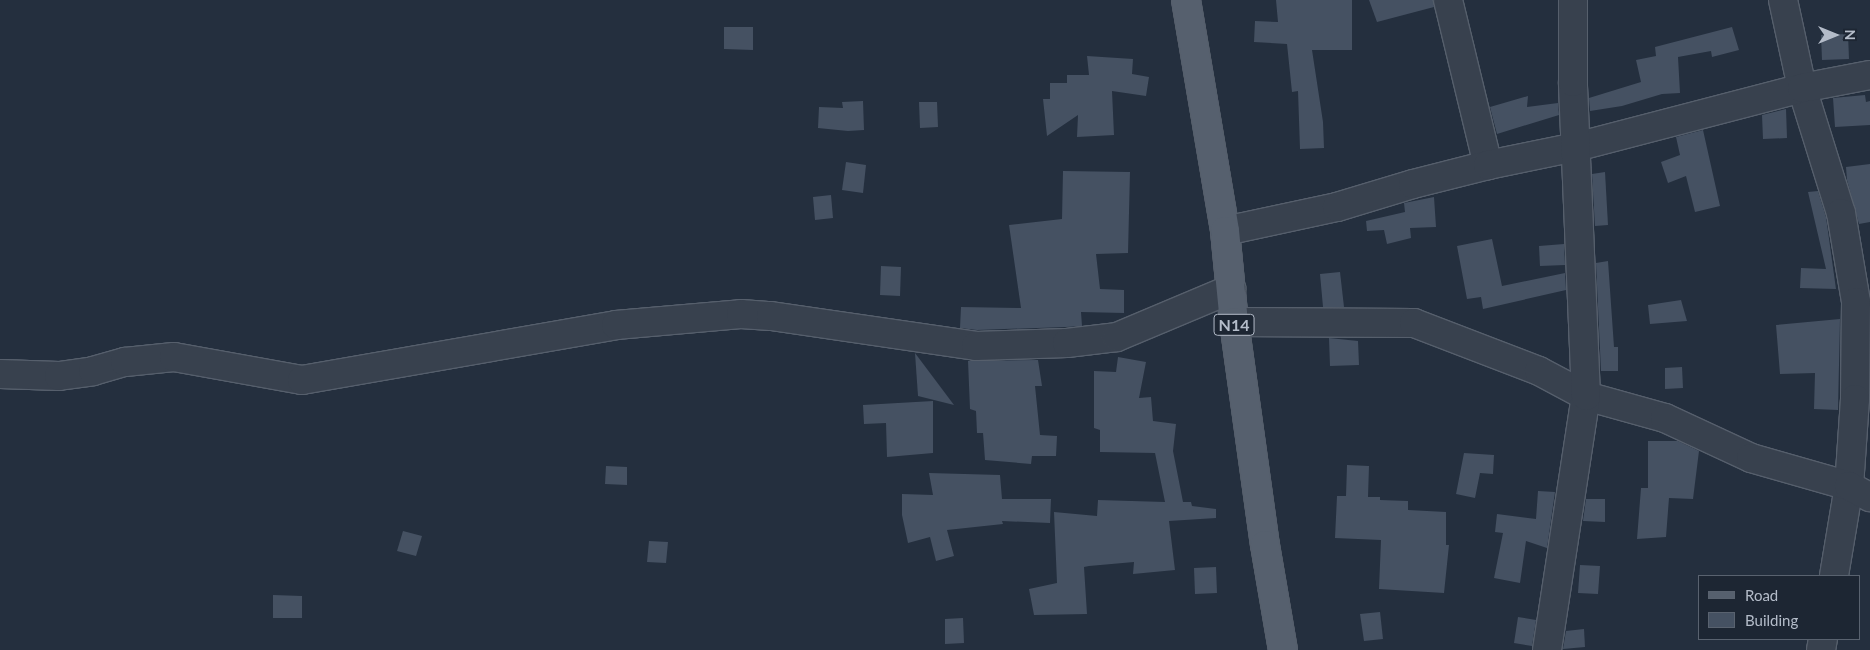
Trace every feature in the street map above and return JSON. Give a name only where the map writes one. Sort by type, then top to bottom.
[{"type":"main road","name":"N14","points":[[1186,0],[1225,231],[1234,322],[1283,650]]},
{"type":"street","points":[[1448,0],[1488,165]]},
{"type":"street","points":[[1546,650],[1586,396],[1576,147],[1573,0]]},
{"type":"street","points":[[1783,0],[1802,88],[1841,213],[1856,302],[1855,399],[1860,492],[1834,575]]},
{"type":"street","points":[[1225,231],[1337,206],[1488,165],[1576,147],[1802,88],[1870,75]]},
{"type":"street","points":[[0,374],[59,376],[93,371],[125,362],[174,357],[302,380],[616,325],[741,314],[771,316],[976,346],[1067,343],[1117,337],[1231,289]]},
{"type":"street","points":[[1234,322],[1414,323],[1539,371],[1586,396],[1665,418],[1751,458],[1860,492]]},
{"type":"building","points":[[1276,0],[1352,0],[1352,50],[1312,50],[1323,122],[1324,148],[1300,149],[1298,91],[1292,92],[1287,44],[1254,42],[1255,21],[1278,22]]},
{"type":"building","points":[[1369,0],[1433,0],[1434,7],[1377,22]]},
{"type":"building","points":[[724,27],[753,27],[753,50],[724,49]]},
{"type":"building","points":[[1732,27],[1739,50],[1712,57],[1711,51],[1678,57],[1680,93],[1662,94],[1622,106],[1590,111],[1589,98],[1641,82],[1636,60],[1656,56],[1655,47]]},
{"type":"building","points":[[1848,34],[1849,59],[1822,60],[1821,35]]},
{"type":"building","points":[[1087,56],[1133,59],[1132,74],[1149,77],[1146,96],[1112,91],[1114,135],[1077,137],[1078,115],[1047,136],[1043,99],[1050,99],[1050,83],[1067,83],[1067,75],[1089,75]]},
{"type":"building","points":[[1865,95],[1866,102],[1870,101],[1870,125],[1835,127],[1833,98]]},
{"type":"building","points":[[1528,96],[1527,107],[1558,103],[1559,115],[1497,134],[1490,107]]},
{"type":"building","points":[[863,101],[864,130],[848,131],[818,128],[819,107],[843,108],[842,102]]},
{"type":"building","points":[[919,102],[937,102],[938,127],[920,128]]},
{"type":"building","points":[[1786,109],[1787,138],[1763,139],[1762,115]]},
{"type":"building","points":[[1703,130],[1720,206],[1695,212],[1686,176],[1668,183],[1661,162],[1680,155],[1676,137]]},
{"type":"building","points":[[846,162],[866,165],[863,193],[842,190]]},
{"type":"building","points":[[1870,164],[1870,222],[1859,224],[1847,180],[1846,167]]},
{"type":"building","points":[[1063,171],[1130,172],[1128,253],[1096,254],[1100,289],[1124,290],[1124,313],[1081,312],[1082,326],[977,330],[960,328],[961,307],[1021,308],[1009,225],[1062,219]]},
{"type":"building","points":[[1605,172],[1608,225],[1595,226],[1592,174]]},
{"type":"building","points":[[1818,191],[1826,217],[1836,289],[1800,288],[1801,268],[1826,269],[1808,192]]},
{"type":"building","points":[[831,195],[833,218],[815,220],[813,197]]},
{"type":"building","points":[[1434,197],[1436,227],[1410,228],[1411,238],[1387,244],[1384,230],[1367,231],[1366,221],[1405,212],[1404,203]]},
{"type":"building","points":[[1492,239],[1502,286],[1565,273],[1566,290],[1483,309],[1481,297],[1467,299],[1457,246]]},
{"type":"building","points":[[1564,244],[1565,265],[1540,266],[1539,246]]},
{"type":"building","points":[[1608,261],[1614,347],[1618,347],[1618,371],[1601,371],[1596,263]]},
{"type":"building","points":[[881,266],[901,267],[900,296],[880,295]]},
{"type":"building","points":[[1340,272],[1344,307],[1323,307],[1320,274]]},
{"type":"building","points":[[1681,300],[1687,321],[1650,324],[1648,305]]},
{"type":"building","points":[[1840,319],[1838,410],[1814,409],[1815,373],[1780,374],[1776,325]]},
{"type":"building","points":[[1329,338],[1358,341],[1359,365],[1330,366]]},
{"type":"building","points":[[915,353],[954,405],[918,396]]},
{"type":"building","points":[[1118,357],[1146,362],[1139,398],[1151,397],[1153,421],[1176,424],[1173,451],[1183,502],[1191,502],[1192,506],[1216,509],[1216,518],[1169,521],[1175,570],[1133,574],[1134,562],[1084,567],[1087,614],[1034,615],[1029,589],[1057,583],[1054,512],[1097,516],[1098,500],[1165,502],[1155,453],[1100,452],[1100,430],[1094,428],[1094,371],[1116,372]]},
{"type":"building","points":[[1038,360],[1042,386],[1035,386],[1040,435],[1057,436],[1056,456],[1032,456],[1031,464],[985,460],[983,433],[977,433],[976,411],[970,409],[968,361]]},
{"type":"building","points":[[1682,367],[1683,388],[1665,389],[1665,368]]},
{"type":"building","points":[[933,401],[933,453],[887,457],[886,423],[864,424],[863,405]]},
{"type":"building","points":[[1648,441],[1678,441],[1699,451],[1693,499],[1669,498],[1666,537],[1637,539],[1641,488],[1648,488]]},
{"type":"building","points":[[1464,453],[1494,455],[1493,474],[1480,473],[1475,498],[1456,494]]},
{"type":"building","points":[[1347,465],[1369,466],[1368,497],[1380,497],[1380,500],[1408,501],[1408,510],[1446,512],[1446,545],[1449,545],[1444,593],[1379,589],[1381,540],[1335,538],[1337,496],[1346,496]]},
{"type":"building","points":[[606,466],[627,467],[627,485],[605,484]]},
{"type":"building","points":[[929,473],[1000,475],[1002,499],[1051,499],[1050,523],[1002,521],[1003,524],[947,530],[954,556],[936,561],[930,537],[908,543],[902,515],[902,494],[933,495]]},
{"type":"building","points":[[1538,491],[1555,492],[1547,548],[1526,541],[1520,583],[1494,578],[1503,533],[1495,532],[1497,514],[1536,519]]},
{"type":"building","points":[[1586,499],[1605,499],[1605,522],[1583,521]]},
{"type":"building","points":[[403,531],[422,536],[416,556],[397,551]]},
{"type":"building","points":[[649,541],[668,542],[666,563],[647,562]]},
{"type":"building","points":[[1580,565],[1600,566],[1598,594],[1578,593]]},
{"type":"building","points":[[1216,567],[1217,593],[1195,594],[1194,568]]},
{"type":"building","points":[[273,595],[302,596],[302,618],[273,618]]},
{"type":"building","points":[[1380,612],[1383,639],[1364,641],[1360,614]]},
{"type":"building","points":[[1518,617],[1536,620],[1532,646],[1514,643]]},
{"type":"building","points":[[963,618],[964,643],[945,644],[945,619]]},
{"type":"building","points":[[1584,629],[1585,647],[1563,649],[1566,631]]}]
